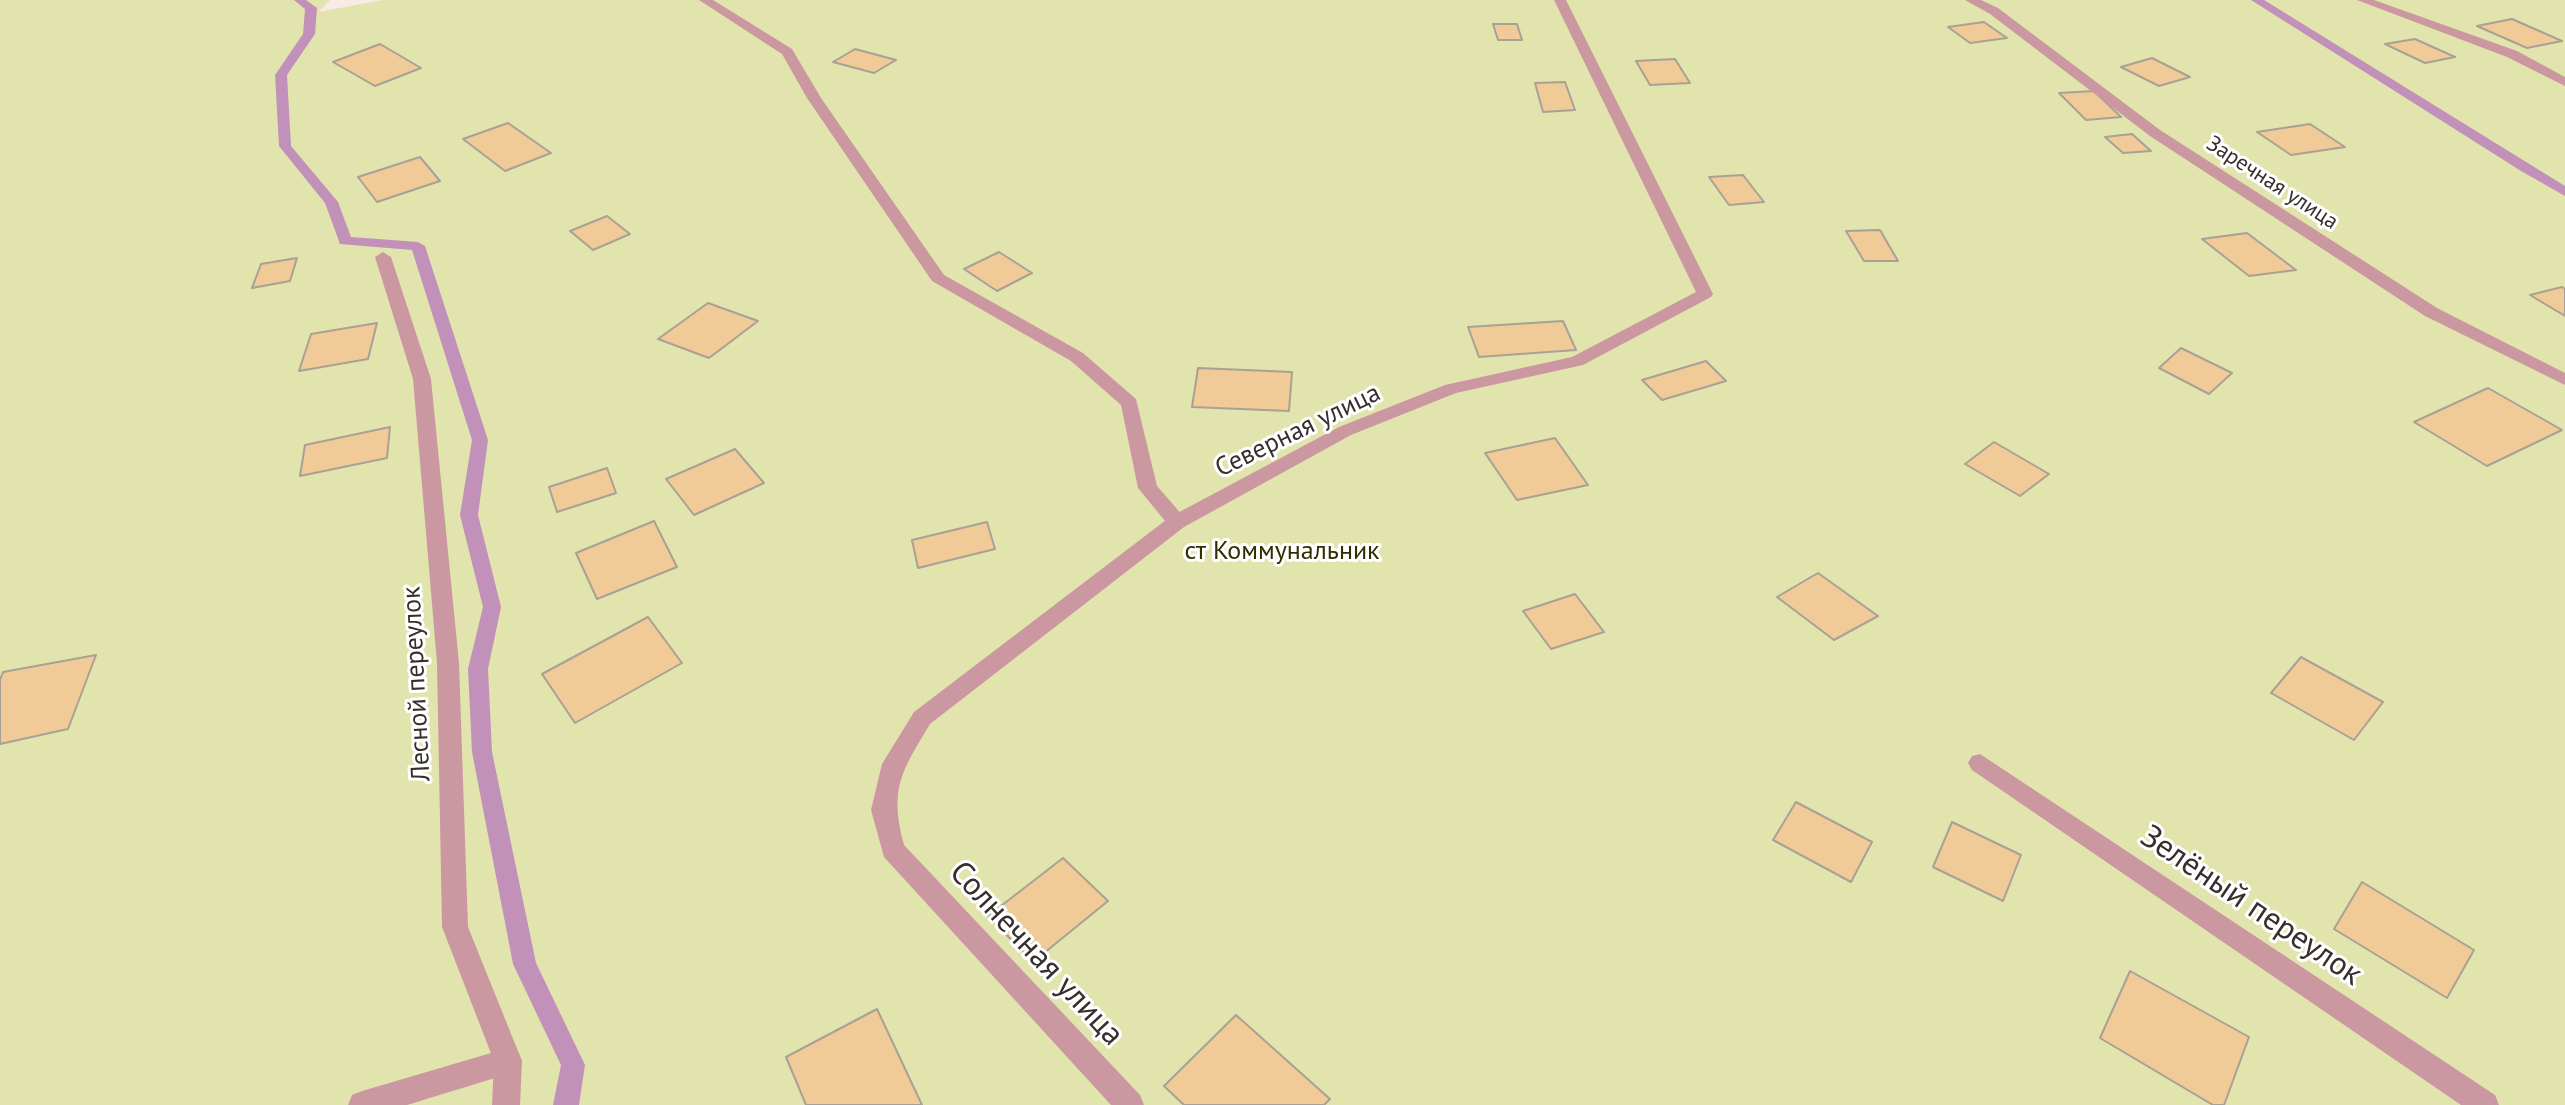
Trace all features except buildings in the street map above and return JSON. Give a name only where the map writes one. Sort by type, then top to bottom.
[{"type":"street","points":[[705,0],[787,52],[814,98],[938,278],[1077,357],[1130,403],[1148,488],[1177,522]]},
{"type":"street","name":"Северная улица","points":[[893,850],[883,810],[894,764],[922,718],[1177,522],[1345,431],[1451,389],[1577,361],[1705,294],[1560,0]]},
{"type":"street","name":"Заречная улица","points":[[1971,0],[1994,11],[2155,133],[2431,312],[2565,380]]},
{"type":"street","points":[[2363,0],[2512,54],[2565,82]]},
{"type":"street","name":"Лесной переулок","points":[[383,257],[422,379],[448,663],[455,927],[508,1061],[506,1105]]},
{"type":"street","name":"Зелёный переулок","points":[[1980,763],[2485,1105]]},
{"type":"street","name":"Солнечная улица","points":[[893,850],[1130,1105]]},
{"type":"street","points":[[362,1105],[508,1061]]},
{"type":"green space","name":"ст Коммунальник","points":[[0,0],[330,0],[318,12],[383,0],[2565,0],[2565,1105],[0,1105]]},
{"type":"waterway","points":[[299,0],[311,8],[309,34],[281,75],[285,146],[331,202],[345,241],[418,246],[480,440],[469,515],[492,607],[478,669],[482,752],[525,964],[573,1065],[566,1105]]},
{"type":"waterway","points":[[2256,0],[2565,192]]}]
